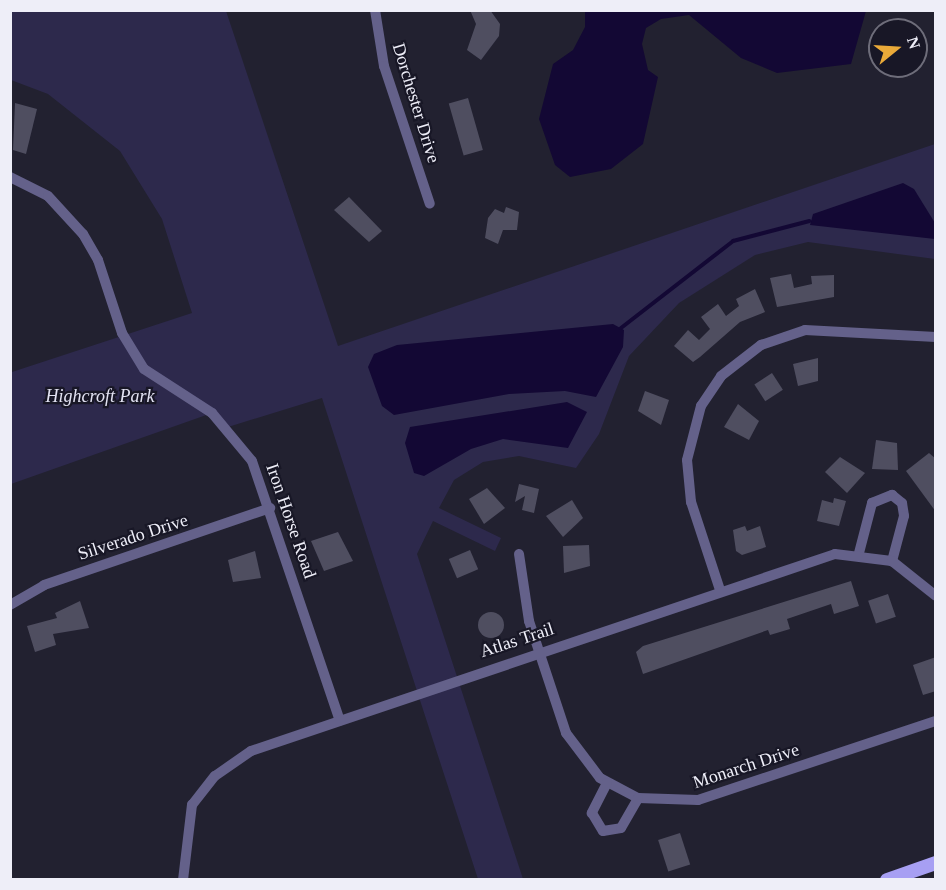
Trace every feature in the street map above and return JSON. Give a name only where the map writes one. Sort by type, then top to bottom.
[{"type":"main road","points":[[886,879],[936,863]]},
{"type":"street","name":"Dorchester Drive","points":[[375,10],[384,66],[430,204]]},
{"type":"street","name":"Iron Horse Road","points":[[10,177],[48,196],[83,234],[136,358],[161,383],[228,428],[252,461],[270,508],[340,721]]},
{"type":"street","points":[[720,591],[691,502],[687,460],[701,406],[722,376],[761,345],[805,330],[936,338]]},
{"type":"street","points":[[859,553],[872,503],[892,495],[902,503],[904,516],[892,561]]},
{"type":"street","name":"Silverado Drive","points":[[10,605],[44,585],[270,508]]},
{"type":"street","name":"Atlas Trail","points":[[183,879],[189,813],[215,776],[251,751],[538,651],[827,556],[859,553],[892,561],[936,596]]},
{"type":"street","name":"Monarch Drive","points":[[519,554],[538,651],[573,746],[607,783],[638,798],[698,800],[936,721]]},
{"type":"street","points":[[607,783],[592,813],[603,831],[621,828],[638,798]]},
{"type":"green space","name":"Highcroft Park","points":[[11,11],[226,11],[338,346],[935,144],[935,259],[808,242],[755,255],[679,303],[629,356],[599,434],[576,468],[519,456],[483,462],[454,480],[439,508],[501,538],[495,551],[433,521],[417,554],[523,879],[478,879],[322,398],[228,427],[212,413],[11,484],[10,367],[12,372],[192,313],[162,219],[120,151],[48,94],[11,80]]},
{"type":"shaded area","points":[[585,10],[866,11],[851,64],[777,73],[741,58],[689,15],[661,19],[646,28],[642,44],[648,70],[658,77],[643,144],[611,169],[570,177],[555,165],[539,119],[553,64],[573,50],[585,27]]},
{"type":"shaded area","points":[[903,183],[914,189],[935,223],[935,239],[810,225],[813,214]]},
{"type":"shaded area","points":[[613,324],[624,330],[623,347],[596,397],[565,391],[509,394],[394,415],[382,406],[368,367],[374,354],[397,345]]},
{"type":"shaded area","points":[[567,402],[587,412],[568,448],[503,439],[471,449],[424,476],[414,473],[405,443],[410,427]]},
{"type":"building","points":[[470,10],[490,10],[500,24],[499,36],[481,60],[467,50],[476,24]]},
{"type":"building","points":[[468,98],[483,150],[464,155],[449,104]]},
{"type":"building","points":[[15,103],[37,109],[26,154],[13,150]]},
{"type":"building","points":[[349,197],[382,231],[369,242],[334,210]]},
{"type":"building","points":[[506,207],[519,212],[517,230],[503,230],[498,244],[485,238],[488,218],[495,209],[504,213]]},
{"type":"building","points":[[791,274],[794,288],[812,284],[811,276],[834,275],[834,297],[777,307],[770,278]]},
{"type":"building","points":[[755,289],[765,312],[740,322],[693,362],[674,346],[688,330],[699,340],[710,329],[701,317],[718,304],[726,316],[739,306],[736,299]]},
{"type":"building","points":[[818,358],[818,381],[798,386],[793,364]]},
{"type":"building","points":[[772,373],[783,390],[765,401],[754,384]]},
{"type":"building","points":[[645,391],[669,400],[661,425],[638,411]]},
{"type":"building","points":[[738,404],[759,421],[749,440],[724,427]]},
{"type":"building","points":[[876,440],[897,443],[898,470],[872,469]]},
{"type":"building","points":[[929,453],[936,459],[936,512],[906,471]]},
{"type":"building","points":[[840,457],[865,473],[847,493],[825,472]]},
{"type":"building","points":[[519,484],[539,489],[534,513],[522,510],[525,496],[515,502]]},
{"type":"building","points":[[487,488],[505,508],[484,524],[469,499]]},
{"type":"building","points":[[834,498],[846,501],[839,526],[817,521],[822,500],[833,503]]},
{"type":"building","points":[[572,500],[583,518],[563,537],[546,516]]},
{"type":"building","points":[[745,526],[747,531],[760,526],[766,547],[742,555],[736,551],[733,530]]},
{"type":"building","points":[[338,532],[353,561],[324,571],[311,541]]},
{"type":"building","points":[[589,545],[590,566],[564,573],[563,546]]},
{"type":"building","points":[[470,550],[478,569],[457,578],[449,559]]},
{"type":"building","points":[[255,551],[261,578],[233,582],[228,560]]},
{"type":"building","points":[[851,581],[859,606],[834,614],[831,604],[787,619],[790,629],[770,635],[768,630],[643,674],[636,652],[643,646]]},
{"type":"building","points":[[888,594],[896,617],[876,624],[868,601]]},
{"type":"building","points":[[80,601],[89,628],[53,634],[56,645],[35,652],[27,626],[57,618],[55,613]]},
{"type":"building","points":[[491,612],[500,616],[504,625],[500,634],[491,638],[482,634],[478,625],[482,616]]},
{"type":"building","points":[[936,657],[936,691],[923,695],[913,665]]},
{"type":"building","points":[[680,833],[690,864],[668,871],[658,840]]},
{"type":"waterway","points":[[621,328],[733,241],[809,221]]}]
